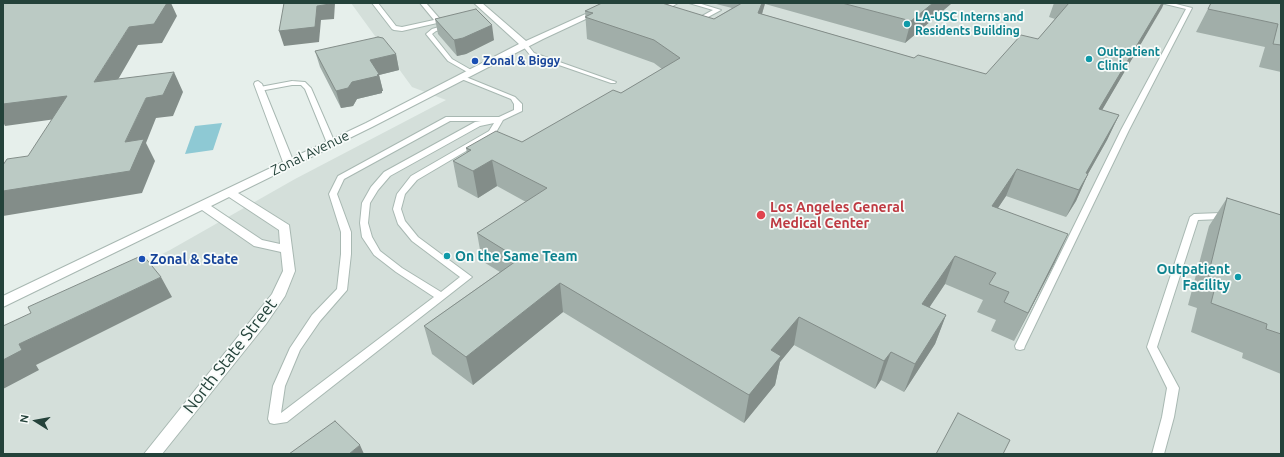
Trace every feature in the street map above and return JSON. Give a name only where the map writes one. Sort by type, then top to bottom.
[{"type":"street","points":[[478,3],[487,15],[525,45]]},
{"type":"street","name":"Zonal Avenue","points":[[3,302],[331,144],[525,45],[614,5]]},
{"type":"street","points":[[259,87],[289,163]]},
{"type":"street","name":"North State Street","points":[[152,454],[278,296],[289,271],[285,228],[229,192]]},
{"type":"street","points":[[202,205],[258,244],[287,249]]},
{"type":"lane","points":[[375,3],[394,28],[402,29],[449,20]]},
{"type":"lane","points":[[423,3],[438,21]]},
{"type":"lane","points":[[656,13],[675,3]]},
{"type":"lane","points":[[686,27],[718,10],[692,3]]},
{"type":"lane","points":[[1020,346],[1124,130],[1189,8],[1164,3]]},
{"type":"lane","points":[[457,25],[434,30],[429,34],[450,60],[471,72]]},
{"type":"lane","points":[[525,45],[532,54],[613,82]]},
{"type":"lane","points":[[441,297],[399,270],[377,253],[367,237],[364,223],[366,203],[374,189],[387,174],[478,124],[500,119],[518,111],[518,104],[513,98],[461,77]]},
{"type":"lane","points":[[259,87],[303,83],[308,88],[331,144]]},
{"type":"lane","points":[[448,119],[500,119],[492,132],[414,178],[401,194],[397,208],[401,222],[415,239],[467,277],[283,418],[274,419],[279,386],[295,348],[316,318],[342,290],[346,254],[346,232],[333,194],[342,178],[359,167],[448,119]]},
{"type":"lane","points":[[1158,454],[1168,417],[1173,388],[1152,347],[1194,217],[1221,216],[1236,220]]},
{"type":"shaded area","name":"Los Angeles General Medical Center","points":[[351,3],[1281,3],[1281,454],[3,454],[3,335],[170,250],[295,179],[446,100],[412,87]]},
{"type":"water","points":[[222,123],[213,150],[185,154],[195,126]]},
{"type":"building","points":[[3,3],[167,3],[154,24],[129,27],[94,82],[174,72],[163,95],[146,98],[125,142],[144,139],[130,171],[3,191],[3,165],[7,159],[28,156],[67,96],[3,104]]},
{"type":"building","points":[[284,3],[330,4],[317,6],[315,27],[279,31]]},
{"type":"building","points":[[602,3],[662,3],[714,19],[742,3],[762,3],[758,13],[914,58],[918,55],[986,74],[1021,35],[1038,39],[1069,3],[1162,3],[1099,109],[1119,115],[1086,173],[1088,174],[1079,190],[1017,169],[992,206],[1068,234],[1028,313],[1004,302],[1009,292],[989,284],[996,273],[955,256],[922,304],[946,315],[915,364],[891,352],[884,361],[799,317],[771,350],[781,356],[749,395],[560,283],[466,357],[424,326],[519,259],[477,233],[547,188],[492,160],[473,171],[453,161],[471,150],[466,148],[496,131],[522,142],[613,90],[621,93],[680,58],[654,40],[585,17],[593,13],[585,11]]},
{"type":"building","points":[[842,3],[933,3],[911,21]]},
{"type":"building","points":[[1211,3],[1281,3],[1281,45],[1273,44],[1278,24],[1208,9]]},
{"type":"building","points":[[476,9],[492,25],[463,38],[454,40],[435,19]]},
{"type":"building","points":[[378,37],[383,38],[396,54],[370,60],[379,74],[377,75],[378,76],[352,82],[348,88],[336,91],[315,51]]},
{"type":"building","points":[[1227,198],[1281,215],[1281,334],[1266,329],[1267,324],[1211,303],[1217,279],[1208,276]]},
{"type":"building","points":[[143,255],[161,277],[19,344],[22,350],[3,360],[3,326],[31,313],[28,307]]},
{"type":"building","points":[[958,413],[1010,440],[1003,454],[936,454]]},
{"type":"building","points":[[335,421],[360,445],[349,454],[289,454]]},
{"type":"place","name":"LA-USC Interns and Residents Building","points":[[907,24]]},
{"type":"place","name":"Outpatient Clinic","points":[[1089,59]]},
{"type":"place","name":"Zonal & Biggy","points":[[475,61]]},
{"type":"place","name":"Los Angeles General Medical Center","points":[[761,215]]},
{"type":"place","name":"On the Same Team","points":[[447,256]]},
{"type":"place","name":"Zonal & State","points":[[142,259]]},
{"type":"place","name":"Outpatient Facility","points":[[1238,277]]}]
